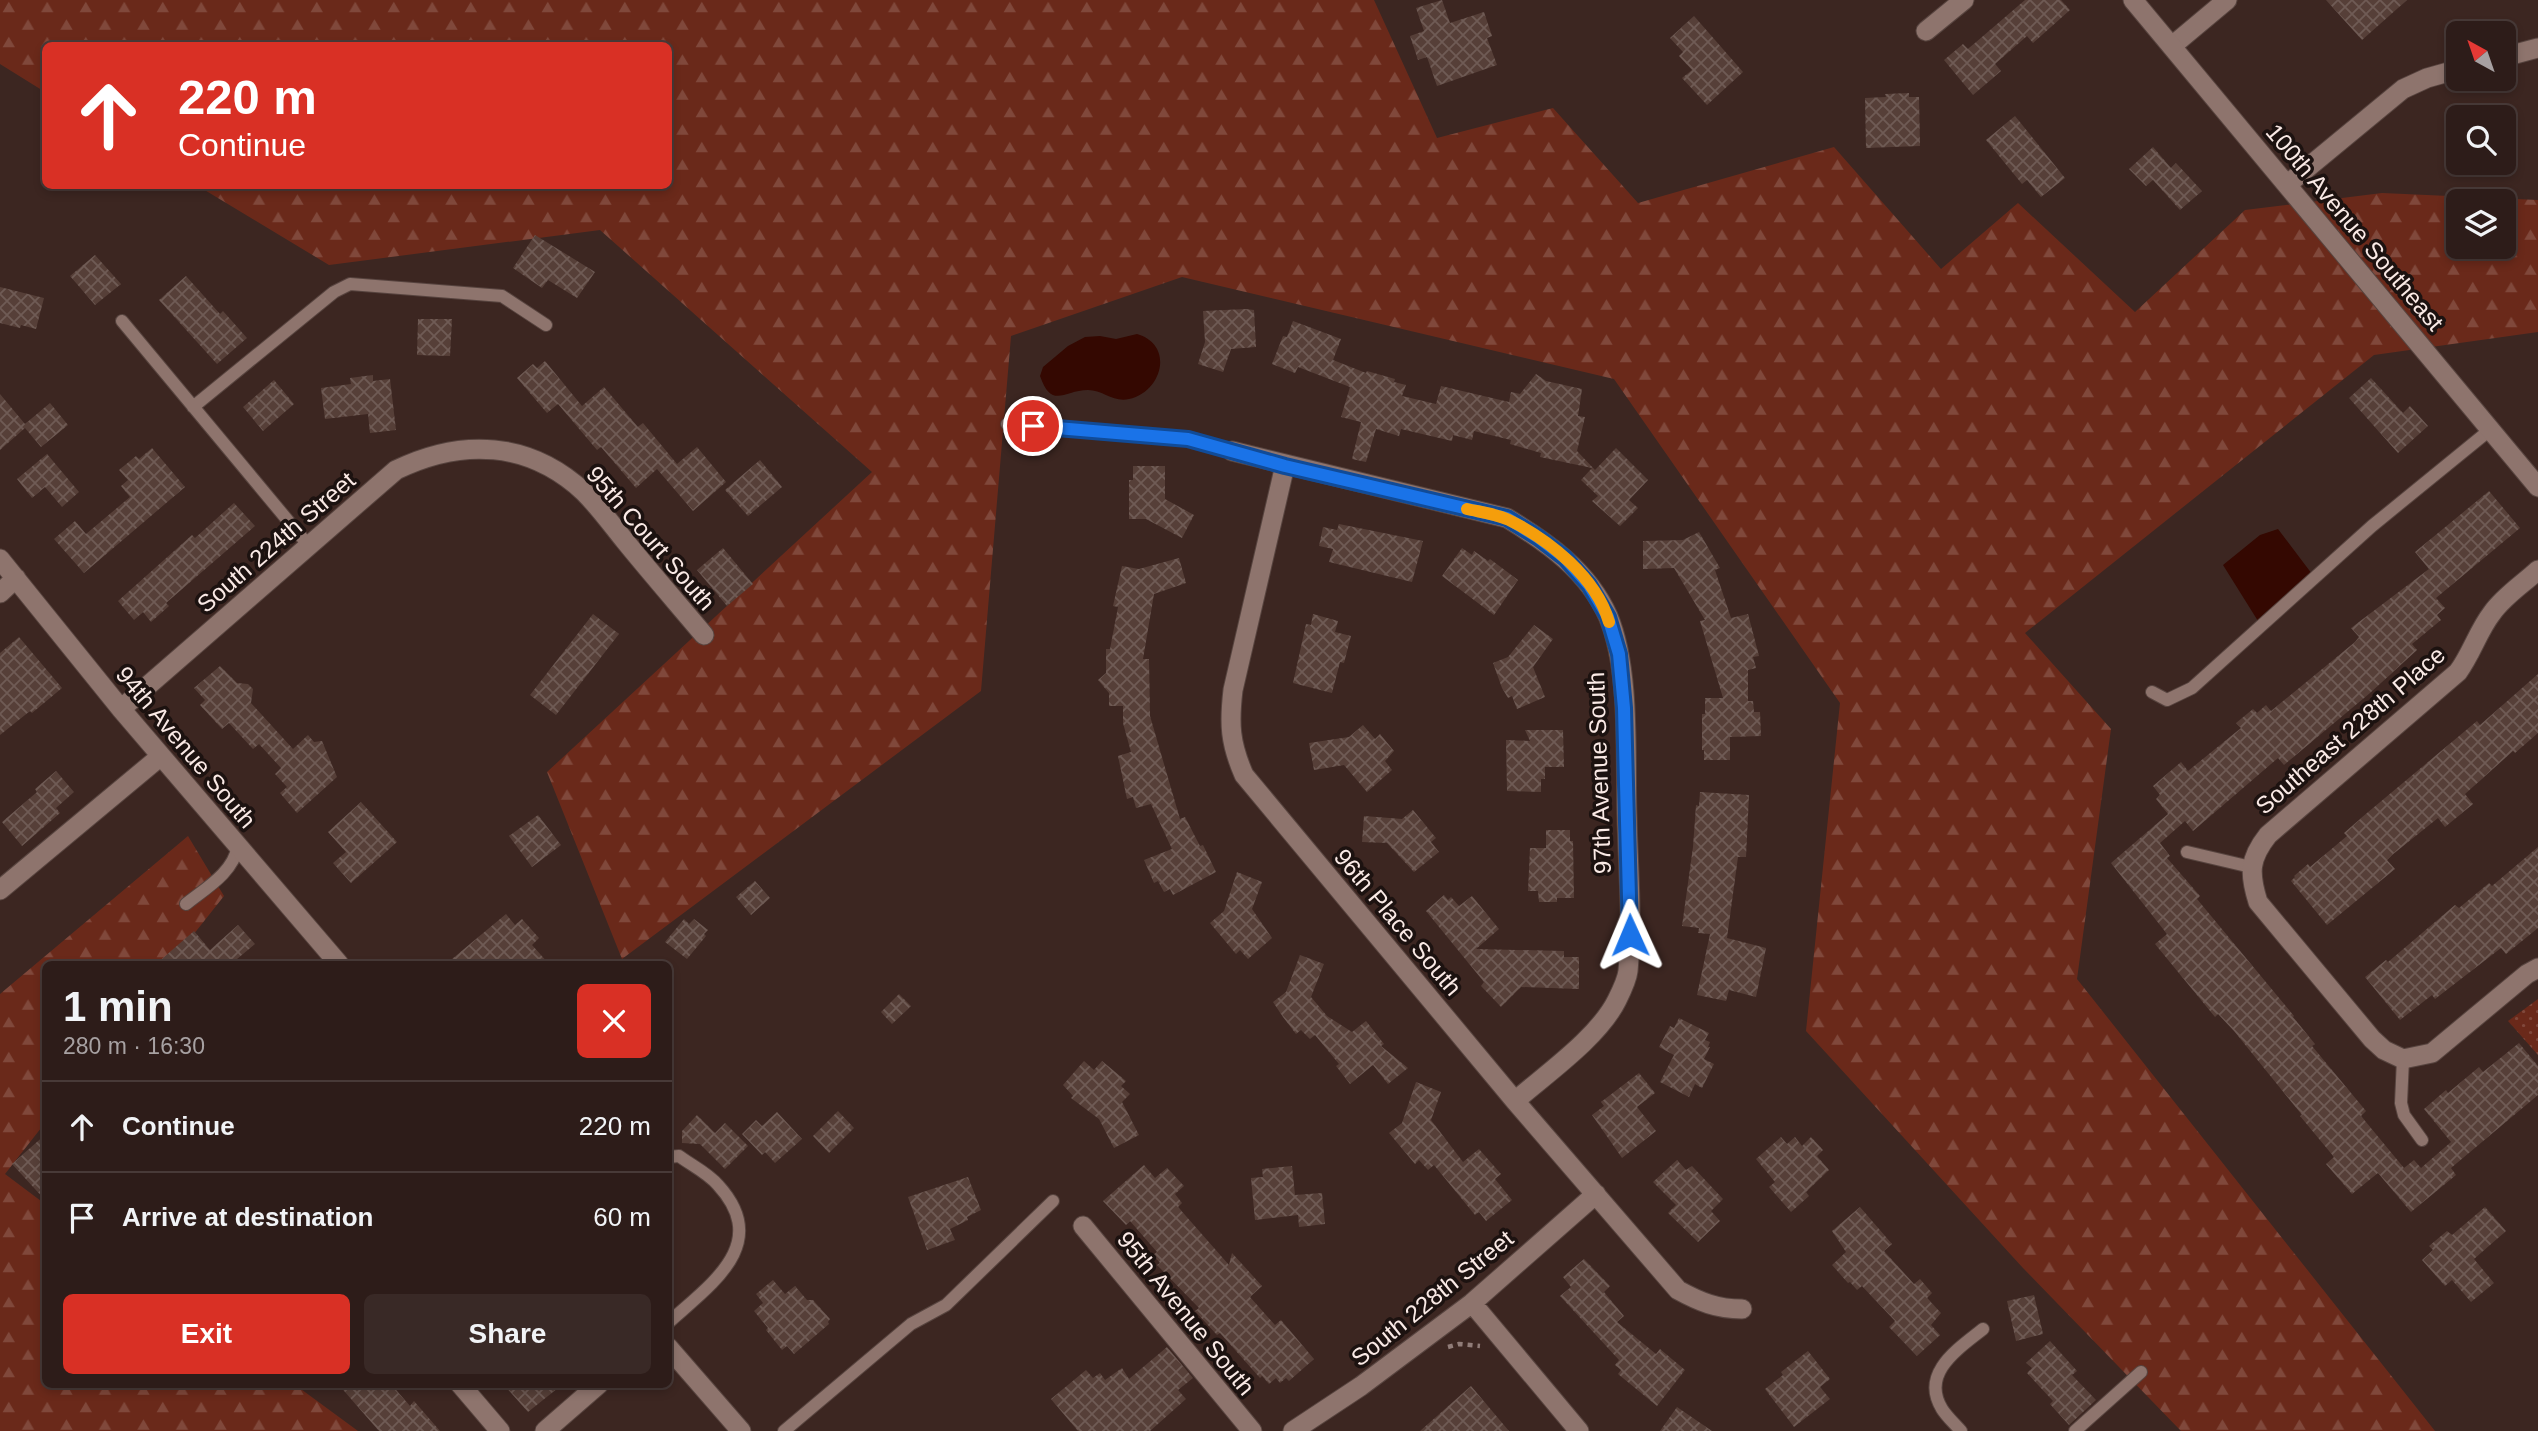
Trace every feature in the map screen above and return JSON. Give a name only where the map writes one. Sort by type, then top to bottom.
[{"type":"street","points":[[1926,31],[1964,0]]},
{"type":"street","name":"100th Avenue Southeast","points":[[2133,0],[2538,487]]},
{"type":"street","points":[[2172,46],[2228,0]]},
{"type":"street","points":[[2516,54],[2538,48]]},
{"type":"street","points":[[2288,184],[2403,89],[2446,73]]},
{"type":"street","name":"South 224th Street","points":[[121,709],[396,470],[420,458],[481,448]]},
{"type":"street","name":"95th Court South","points":[[481,448],[516,453],[543,463],[585,494],[704,635]]},
{"type":"street","name":"97th Avenue South","points":[[1231,451],[1507,518],[1565,558],[1589,585],[1608,617],[1619,654],[1624,708],[1630,935],[1628,975],[1616,1003],[1597,1029],[1516,1101]]},
{"type":"street","name":"96th Place South","points":[[1285,466],[1233,690],[1229,722],[1233,750],[1244,775],[1678,1290],[1704,1304],[1724,1309],[1742,1309]]},
{"type":"street","name":"94th Avenue South","points":[[0,559],[121,709],[336,961]]},
{"type":"street","name":"Southeast 228th Place","points":[[2252,867],[2258,848],[2268,835],[2458,672],[2471,654],[2493,611],[2538,570]]},
{"type":"street","points":[[0,593],[16,578]]},
{"type":"street","points":[[0,890],[161,755]]},
{"type":"street","points":[[2252,867],[2252,883],[2258,902],[2372,1039],[2384,1050],[2403,1059],[2432,1053],[2527,974],[2538,968]]},
{"type":"street","name":"South 228th Street","points":[[1293,1431],[1361,1386],[1472,1303],[1595,1194]]},
{"type":"street","name":"95th Avenue South","points":[[1083,1226],[1252,1431]]},
{"type":"street","points":[[1472,1303],[1579,1431]]},
{"type":"street","points":[[672,1352],[741,1431]]},
{"type":"street","points":[[463,1388],[500,1431]]},
{"type":"street","points":[[545,1431],[594,1388]]},
{"type":"lane","points":[[193,407],[334,292],[350,284],[502,296],[546,325]]},
{"type":"lane","points":[[122,321],[309,546]]},
{"type":"lane","points":[[1007,424],[1188,439],[1231,451]]},
{"type":"lane","points":[[2152,692],[2167,700],[2192,688],[2372,526],[2491,429]]},
{"type":"lane","points":[[186,904],[225,873],[236,857],[238,846]]},
{"type":"lane","points":[[2187,852],[2252,867]]},
{"type":"lane","points":[[2403,1059],[2400,1103],[2404,1115],[2422,1140]]},
{"type":"lane","points":[[672,1157],[679,1156],[718,1184],[736,1211],[741,1231],[734,1256],[708,1287],[672,1319]]},
{"type":"lane","points":[[784,1431],[911,1324],[946,1305],[1053,1201]]},
{"type":"lane","points":[[1961,1431],[1942,1409],[1936,1392],[1938,1371],[1951,1354],[1983,1329]]},
{"type":"lane","points":[[2075,1431],[2141,1372]]},
{"type":"path","points":[[1446,1348],[1459,1344],[1486,1347]]},
{"type":"green space","points":[[0,0],[1374,0],[1437,138],[1553,108],[1638,203],[1834,147],[1941,269],[2018,203],[2135,312],[2245,210],[2382,193],[2446,196],[2446,259],[2516,259],[2516,199],[2538,200],[2538,332],[2374,355],[2025,633],[2111,729],[2077,979],[2435,1431],[2181,1431],[2023,1268],[1806,1031],[1840,703],[1614,379],[1182,277],[1011,336],[981,691],[622,959],[547,772],[872,472],[600,230],[329,265],[203,189],[672,189],[672,42],[42,42],[42,90],[0,64]]},
{"type":"green space","points":[[188,836],[224,896],[172,961],[42,961],[42,1127],[5,1174],[42,1202],[42,1388],[299,1388],[358,1431],[0,1431],[0,994]]},
{"type":"green space","points":[[2538,999],[2538,1055],[2508,1021]]},
{"type":"shaded area","points":[[1137,334],[1149,340],[1160,358],[1156,378],[1140,395],[1124,400],[1088,390],[1060,396],[1049,393],[1040,376],[1043,367],[1068,346],[1085,337],[1116,339]]},
{"type":"shaded area","points":[[2278,529],[2312,574],[2258,621],[2223,565],[2260,535]]},
{"type":"building","points":[[1442,0],[1450,23],[1484,12],[1492,36],[1487,38],[1497,65],[1437,86],[1427,57],[1418,60],[1410,36],[1424,31],[1416,8]]},
{"type":"building","points":[[2025,0],[2061,0],[2070,10],[2033,43],[2027,36],[1995,64],[2001,71],[1973,95],[1944,60],[1963,44],[1968,49]]},
{"type":"building","points":[[2326,0],[2407,0],[2362,40]]},
{"type":"building","points":[[1694,16],[1743,72],[1707,105],[1682,78],[1692,70],[1679,56],[1683,52],[1670,38]]},
{"type":"building","points":[[1909,93],[1909,97],[1919,97],[1920,146],[1866,148],[1865,98]]},
{"type":"building","points":[[2015,116],[2065,178],[2041,197],[2027,180],[2022,184],[1986,140]]},
{"type":"building","points":[[2153,147],[2171,168],[2176,163],[2202,191],[2180,210],[2153,180],[2146,186],[2129,169]]},
{"type":"building","points":[[535,235],[595,272],[577,298],[548,280],[542,288],[513,268]]},
{"type":"building","points":[[95,255],[121,284],[95,305],[70,276]]},
{"type":"building","points":[[186,276],[220,314],[223,311],[247,338],[217,364],[159,300]]},
{"type":"building","points":[[0,287],[44,298],[36,329],[0,323]]},
{"type":"building","points":[[1254,310],[1256,347],[1231,349],[1223,372],[1198,364],[1205,342],[1203,311]]},
{"type":"building","points":[[418,319],[452,319],[450,356],[417,355]]},
{"type":"building","points":[[1293,321],[1341,339],[1333,360],[1366,373],[1367,371],[1395,379],[1394,382],[1406,385],[1402,396],[1436,404],[1441,386],[1509,402],[1511,392],[1520,394],[1536,374],[1546,381],[1582,389],[1578,416],[1585,417],[1577,451],[1595,470],[1616,448],[1648,480],[1629,500],[1638,508],[1620,526],[1592,501],[1598,496],[1581,480],[1592,468],[1540,457],[1541,453],[1510,444],[1511,440],[1474,431],[1472,440],[1453,435],[1452,441],[1401,429],[1399,436],[1376,429],[1366,462],[1352,459],[1361,422],[1341,417],[1350,387],[1298,367],[1295,373],[1272,364],[1283,336],[1287,337]]},
{"type":"building","points":[[545,361],[582,406],[604,387],[638,427],[643,423],[677,464],[697,447],[726,482],[693,511],[657,469],[636,488],[601,447],[597,450],[558,404],[547,413],[517,378],[533,364],[537,368]]},
{"type":"building","points":[[373,375],[373,381],[390,379],[396,430],[370,433],[368,414],[325,419],[321,388],[351,384],[350,378]]},
{"type":"building","points":[[2371,378],[2403,413],[2410,406],[2428,426],[2398,453],[2349,398]]},
{"type":"building","points":[[274,380],[294,404],[263,431],[243,407]]},
{"type":"building","points":[[0,394],[25,424],[50,403],[68,425],[41,447],[25,428],[0,450]]},
{"type":"building","points":[[152,448],[185,487],[84,573],[54,539],[75,521],[86,534],[130,497],[121,486],[128,480],[119,470],[136,456],[139,459]]},
{"type":"building","points":[[47,454],[79,492],[62,507],[45,487],[32,498],[17,479]]},
{"type":"building","points":[[760,460],[782,487],[748,516],[725,490]]},
{"type":"building","points":[[1133,466],[1165,466],[1165,499],[1194,515],[1182,538],[1146,519],[1129,519],[1129,480],[1133,480]]},
{"type":"building","points":[[2489,491],[2520,528],[2436,598],[2445,608],[2437,615],[2441,620],[2412,644],[2417,650],[2284,765],[2278,758],[2193,831],[2185,821],[2160,843],[2170,856],[2167,858],[2200,896],[2197,899],[2294,1016],[2315,1044],[2312,1046],[2366,1111],[2361,1116],[2404,1168],[2414,1160],[2421,1168],[2451,1142],[2424,1109],[2446,1090],[2448,1093],[2479,1067],[2483,1072],[2519,1043],[2538,1066],[2538,1095],[2451,1168],[2456,1175],[2411,1212],[2378,1173],[2352,1194],[2326,1164],[2334,1157],[2300,1116],[2302,1115],[2234,1031],[2218,1014],[2215,1017],[2155,944],[2167,934],[2111,863],[2168,814],[2156,799],[2160,795],[2153,786],[2181,762],[2188,771],[2241,728],[2236,723],[2253,709],[2257,713],[2266,705],[2271,711],[2355,642],[2359,637],[2351,628],[2429,569],[2415,552]]},
{"type":"building","points":[[234,503],[255,526],[166,603],[169,606],[151,622],[143,612],[134,620],[118,601],[192,535],[195,538]]},
{"type":"building","points":[[1339,524],[1423,541],[1412,582],[1329,562],[1333,549],[1319,546],[1323,527],[1337,530]]},
{"type":"building","points":[[1699,532],[1720,568],[1715,570],[1731,618],[1748,614],[1759,656],[1753,657],[1756,668],[1748,670],[1748,701],[1753,701],[1754,712],[1760,712],[1761,736],[1730,737],[1730,760],[1704,760],[1702,750],[1705,698],[1723,698],[1700,621],[1705,620],[1674,568],[1643,569],[1643,541],[1683,540]]},
{"type":"building","points":[[723,548],[753,584],[727,606],[697,570]]},
{"type":"building","points":[[1462,548],[1472,555],[1474,551],[1488,561],[1490,559],[1518,580],[1494,615],[1442,576]]},
{"type":"building","points":[[1179,558],[1186,583],[1154,594],[1143,659],[1149,659],[1150,716],[1180,819],[1185,817],[1216,872],[1173,895],[1170,889],[1164,892],[1158,881],[1154,883],[1144,860],[1172,849],[1151,804],[1136,808],[1133,797],[1127,799],[1118,756],[1131,752],[1123,723],[1123,706],[1109,706],[1109,693],[1098,680],[1106,673],[1106,649],[1110,649],[1118,607],[1113,606],[1122,566],[1139,569]]},
{"type":"building","points":[[593,614],[619,634],[556,715],[530,695]]},
{"type":"building","points":[[1313,614],[1338,621],[1335,632],[1351,636],[1344,663],[1340,662],[1332,693],[1293,683],[1306,624],[1311,625]]},
{"type":"building","points":[[1534,625],[1553,639],[1533,667],[1545,697],[1517,709],[1512,696],[1508,698],[1502,688],[1493,663],[1508,657]]},
{"type":"building","points":[[19,637],[62,688],[0,735],[0,653]]},
{"type":"building","points":[[220,666],[237,683],[248,684],[253,689],[251,703],[293,749],[308,735],[314,742],[322,741],[337,777],[297,813],[280,793],[287,787],[275,774],[281,768],[259,744],[253,749],[229,723],[222,729],[200,705],[205,700],[194,688]]},
{"type":"building","points":[[2538,674],[2538,733],[2515,753],[2513,751],[2465,794],[2473,804],[2445,827],[2438,818],[2392,855],[2387,860],[2395,869],[2327,925],[2291,881],[2294,876],[2308,864],[2310,867],[2347,836],[2344,833],[2367,813],[2477,721],[2480,725]]},
{"type":"building","points":[[1363,725],[1375,739],[1380,734],[1394,751],[1385,761],[1392,770],[1367,792],[1344,765],[1314,770],[1309,743],[1349,737]]},
{"type":"building","points":[[1525,730],[1563,730],[1564,767],[1545,767],[1541,792],[1507,791],[1506,740],[1530,741]]},
{"type":"building","points":[[56,771],[74,792],[56,808],[60,813],[22,846],[2,822],[37,792],[35,789]]},
{"type":"building","points":[[1700,792],[1749,795],[1746,857],[1738,857],[1727,938],[1766,948],[1756,997],[1729,990],[1726,1001],[1697,995],[1710,934],[1698,933],[1699,928],[1682,926],[1696,805],[1699,806]]},
{"type":"building","points":[[361,802],[397,842],[351,883],[333,863],[346,852],[328,832]]},
{"type":"building","points":[[1413,810],[1436,838],[1431,842],[1439,852],[1414,872],[1387,843],[1362,842],[1364,816],[1402,819]]},
{"type":"building","points":[[538,815],[561,845],[532,867],[509,836]]},
{"type":"building","points":[[1546,830],[1570,830],[1570,841],[1573,841],[1574,898],[1539,902],[1538,891],[1528,891],[1530,848],[1546,848]]},
{"type":"building","points":[[2538,847],[2538,928],[2506,954],[2501,948],[2435,999],[2432,995],[2400,1020],[2365,977],[2386,960],[2388,962],[2455,905],[2459,908],[2489,883],[2492,886]]},
{"type":"building","points":[[1237,872],[1262,882],[1252,909],[1272,938],[1248,959],[1240,950],[1236,954],[1210,923],[1224,911]]},
{"type":"building","points":[[755,881],[770,898],[751,915],[736,897]]},
{"type":"building","points":[[1444,895],[1448,900],[1451,897],[1459,906],[1472,896],[1499,929],[1476,949],[1564,951],[1564,957],[1579,957],[1579,989],[1521,987],[1501,1007],[1481,986],[1484,982],[1426,911]]},
{"type":"building","points":[[506,914],[515,925],[522,919],[539,938],[532,945],[546,961],[450,961]]},
{"type":"building","points":[[684,919],[689,924],[694,919],[708,930],[687,959],[665,942]]},
{"type":"building","points":[[238,925],[255,944],[235,961],[159,961],[194,931],[210,950]]},
{"type":"building","points":[[1300,955],[1324,964],[1311,997],[1327,1016],[1352,1032],[1366,1021],[1384,1044],[1381,1046],[1408,1068],[1388,1084],[1373,1065],[1350,1084],[1336,1066],[1339,1064],[1315,1035],[1310,1039],[1301,1030],[1296,1034],[1273,1002],[1286,992]]},
{"type":"building","points":[[899,994],[911,1006],[892,1024],[881,1012]]},
{"type":"building","points":[[1679,1018],[1709,1033],[1705,1040],[1710,1042],[1710,1047],[1704,1059],[1714,1064],[1702,1088],[1695,1084],[1689,1097],[1660,1082],[1674,1055],[1659,1047],[1670,1026],[1674,1028]]},
{"type":"building","points":[[1084,1061],[1094,1070],[1102,1061],[1126,1081],[1121,1086],[1130,1094],[1122,1102],[1139,1135],[1114,1148],[1099,1119],[1071,1098],[1073,1096],[1063,1085]]},
{"type":"building","points":[[1639,1073],[1655,1093],[1637,1107],[1656,1131],[1622,1158],[1592,1115],[1604,1106],[1601,1102]]},
{"type":"building","points":[[1416,1082],[1441,1092],[1431,1120],[1463,1162],[1479,1149],[1501,1174],[1495,1179],[1512,1200],[1486,1221],[1479,1212],[1475,1215],[1434,1165],[1428,1170],[1419,1160],[1415,1164],[1389,1133],[1402,1123]]},
{"type":"building","points":[[838,1111],[854,1128],[829,1153],[813,1136]]},
{"type":"building","points":[[777,1112],[802,1139],[775,1163],[765,1152],[762,1155],[742,1134],[756,1120],[762,1126]]},
{"type":"building","points":[[697,1115],[715,1133],[725,1123],[748,1146],[725,1169],[700,1144],[682,1143],[682,1131]]},
{"type":"building","points":[[1781,1137],[1787,1144],[1795,1137],[1802,1146],[1811,1137],[1823,1150],[1817,1156],[1829,1170],[1806,1192],[1809,1196],[1791,1212],[1769,1187],[1775,1182],[1756,1159]]},
{"type":"building","points":[[42,1138],[42,1197],[12,1164]]},
{"type":"building","points":[[1677,1160],[1686,1170],[1692,1166],[1723,1199],[1711,1211],[1720,1221],[1698,1242],[1668,1213],[1676,1205],[1653,1182]]},
{"type":"building","points":[[1144,1165],[1155,1178],[1167,1168],[1184,1186],[1175,1194],[1182,1203],[1178,1207],[1229,1265],[1232,1253],[1262,1286],[1250,1297],[1275,1325],[1281,1320],[1314,1359],[1289,1381],[1286,1378],[1280,1383],[1276,1378],[1269,1384],[1262,1376],[1260,1378],[1220,1333],[1217,1335],[1195,1311],[1199,1308],[1157,1265],[1160,1263],[1153,1255],[1157,1252],[1130,1221],[1126,1225],[1103,1201]]},
{"type":"building","points":[[1292,1166],[1295,1195],[1322,1193],[1325,1224],[1299,1227],[1298,1215],[1255,1220],[1251,1178],[1263,1177],[1262,1169]]},
{"type":"building","points":[[968,1177],[981,1210],[950,1229],[955,1240],[927,1250],[908,1197]]},
{"type":"building","points":[[1860,1207],[1892,1244],[1884,1251],[1914,1284],[1920,1279],[1932,1293],[1927,1298],[1941,1313],[1931,1325],[1940,1335],[1917,1356],[1889,1327],[1895,1321],[1862,1286],[1857,1290],[1832,1265],[1846,1252],[1832,1231]]},
{"type":"building","points":[[2485,1207],[2506,1231],[2474,1259],[2494,1283],[2471,1302],[2452,1280],[2445,1286],[2422,1260],[2433,1250],[2429,1246],[2447,1231],[2452,1235]]},
{"type":"building","points":[[1584,1259],[1610,1286],[1604,1292],[1624,1316],[1617,1322],[1656,1354],[1660,1349],[1685,1370],[1657,1406],[1618,1374],[1621,1370],[1615,1365],[1619,1360],[1560,1296],[1571,1287],[1563,1277]]},
{"type":"building","points":[[773,1280],[785,1294],[795,1286],[807,1300],[813,1300],[830,1319],[829,1324],[794,1354],[787,1346],[782,1350],[754,1311],[763,1303],[756,1294]]},
{"type":"building","points":[[2034,1295],[2043,1334],[2016,1341],[2007,1301]]},
{"type":"building","points":[[2050,1341],[2077,1371],[2072,1375],[2096,1400],[2069,1425],[2050,1404],[2053,1401],[2027,1373],[2032,1368],[2026,1363]]},
{"type":"building","points":[[1167,1347],[1193,1378],[1178,1390],[1186,1399],[1150,1431],[1078,1431],[1051,1399],[1086,1370],[1093,1378],[1100,1373],[1105,1380],[1122,1368],[1129,1379]]},
{"type":"building","points":[[1808,1351],[1830,1379],[1820,1387],[1830,1399],[1794,1427],[1765,1389],[1783,1375],[1781,1372]]},
{"type":"building","points":[[1471,1386],[1509,1431],[1420,1431]]},
{"type":"building","points":[[341,1388],[394,1388],[410,1406],[414,1401],[440,1431],[379,1431]]},
{"type":"building","points":[[507,1388],[558,1388],[528,1412]]},
{"type":"building","points":[[1677,1407],[1712,1431],[1660,1431]]},
{"type":"slow traffic","points":[[1467,509],[1507,518],[1565,558],[1589,585],[1609,622]]},
{"type":"route","points":[[1033,426],[1188,439],[1285,466],[1507,518],[1565,558],[1589,585],[1608,617],[1619,654],[1624,708],[1630,935]]}]
